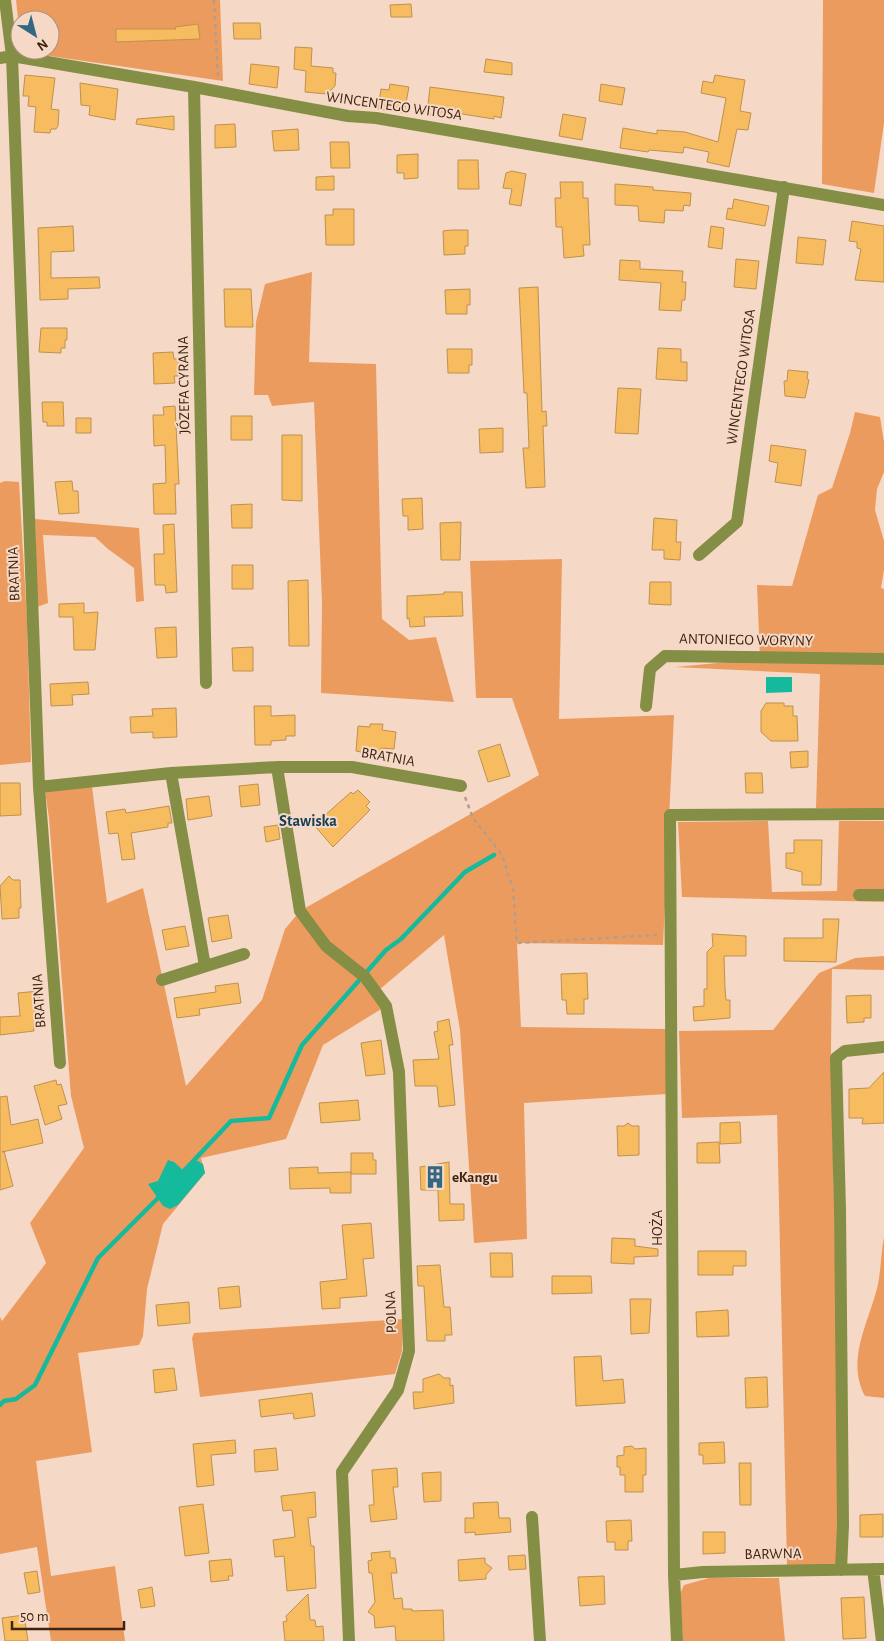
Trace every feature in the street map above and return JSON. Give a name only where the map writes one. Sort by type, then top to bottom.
[{"type":"street","name":"BRATNIA","points":[[5,0],[38,787],[60,1063]]},
{"type":"street","name":"WINCENTEGO WITOSA","points":[[6,57],[194,87],[348,116],[376,118],[884,205]]},
{"type":"street","name":"JÓZEFA CYRANA","points":[[194,87],[206,683]]},
{"type":"street","name":"WINCENTEGO WITOSA","points":[[699,555],[737,522],[784,187]]},
{"type":"street","name":"ANTONIEGO WORYNY","points":[[646,706],[650,669],[665,656],[884,659]]},
{"type":"street","name":"BRATNIA","points":[[38,787],[171,773],[277,767],[352,767],[461,786]]},
{"type":"street","name":"POLNA","points":[[277,767],[300,910],[326,946],[363,974],[386,1006],[399,1072],[409,1351],[398,1390],[342,1472],[349,1641]]},
{"type":"street","points":[[171,773],[204,966]]},
{"type":"street","name":"HOŻA","points":[[677,1641],[674,1575],[670,815],[884,814]]},
{"type":"street","points":[[859,895],[884,895]]},
{"type":"street","points":[[162,980],[244,954]]},
{"type":"street","points":[[841,1570],[843,1525],[840,1210],[836,1058],[845,1051],[884,1047]]},
{"type":"street","points":[[532,1517],[540,1641]]},
{"type":"street","name":"BARWNA","points":[[674,1575],[702,1572],[879,1569],[882,1641]]},
{"type":"path","points":[[214,0],[218,92]]},
{"type":"path","points":[[461,786],[473,818],[502,855],[513,889],[517,943],[672,934]]},
{"type":"shaded area","points":[[16,0],[220,0],[223,81],[60,57],[60,10],[17,10]]},
{"type":"shaded area","points":[[823,0],[884,0],[884,123],[874,193],[822,184]]},
{"type":"shaded area","points":[[312,272],[309,362],[376,364],[382,619],[409,640],[436,637],[454,702],[321,693],[322,603],[314,402],[272,406],[268,395],[254,395],[256,322],[265,284]]},
{"type":"shaded area","points":[[855,412],[880,417],[884,442],[884,472],[877,489],[875,510],[884,541],[884,570],[881,588],[884,589],[884,809],[816,808],[820,674],[675,667],[760,659],[757,585],[792,586],[818,495],[832,488]]},
{"type":"shaded area","points":[[5,481],[19,482],[27,620],[31,762],[0,765],[0,483]]},
{"type":"shaded area","points":[[35,519],[139,528],[144,601],[136,602],[134,568],[95,537],[43,535],[48,603],[37,607]]},
{"type":"shaded area","points":[[562,559],[559,719],[674,715],[663,945],[517,943],[521,1027],[666,1029],[667,1094],[524,1103],[527,1239],[474,1243],[460,1030],[444,935],[379,990],[386,1006],[323,1045],[286,1139],[201,1158],[205,1173],[163,1224],[147,1289],[143,1336],[139,1345],[78,1353],[92,1452],[36,1461],[51,1576],[115,1566],[125,1641],[51,1641],[37,1547],[0,1554],[0,1317],[2,1321],[46,1263],[30,1223],[84,1148],[71,1096],[49,818],[45,790],[92,787],[107,903],[143,888],[186,1086],[262,1000],[285,929],[300,911],[539,775],[512,698],[476,698],[470,561]]},
{"type":"shaded area","points":[[768,821],[772,892],[837,891],[839,821],[884,821],[884,902],[682,897],[678,822]]},
{"type":"shaded area","points":[[884,956],[884,970],[832,969],[831,1049],[841,1565],[787,1565],[777,1115],[682,1118],[679,1031],[773,1030],[819,973],[855,958]]},
{"type":"shaded area","points":[[884,1237],[884,1398],[865,1396],[859,1382],[857,1368],[861,1340],[878,1284]]},
{"type":"shaded area","points":[[403,1319],[402,1351],[395,1374],[200,1397],[192,1338],[194,1333]]},
{"type":"shaded area","points":[[709,1578],[779,1578],[785,1641],[683,1641],[680,1594],[684,1585]]},
{"type":"water","points":[[766,677],[792,677],[792,692],[766,693]]},
{"type":"water","points":[[168,1160],[174,1162],[184,1171],[196,1160],[203,1164],[205,1173],[178,1205],[170,1209],[163,1206],[148,1184],[158,1181]]},
{"type":"building","points":[[411,4],[412,17],[391,17],[390,5]]},
{"type":"building","points":[[233,23],[260,23],[261,39],[234,39]]},
{"type":"building","points":[[198,24],[200,39],[116,42],[116,29],[176,29],[175,27]]},
{"type":"building","points":[[295,47],[312,48],[311,66],[333,68],[333,73],[336,73],[335,86],[327,94],[305,92],[306,71],[294,69]]},
{"type":"building","points":[[486,59],[512,63],[512,75],[484,72]]},
{"type":"building","points":[[251,64],[279,67],[277,88],[249,84]]},
{"type":"building","points":[[25,75],[55,78],[51,109],[59,110],[58,126],[56,129],[51,129],[50,133],[34,132],[36,107],[28,106],[29,96],[23,96]]},
{"type":"building","points":[[715,75],[745,80],[740,111],[751,113],[748,130],[737,129],[729,167],[707,162],[709,152],[684,147],[683,153],[649,150],[648,152],[620,148],[623,128],[657,134],[657,130],[685,132],[718,142],[726,98],[701,93],[703,81],[713,83]]},
{"type":"building","points":[[80,83],[118,89],[115,120],[89,115],[90,106],[81,105]]},
{"type":"building","points":[[390,84],[409,87],[404,113],[378,109],[381,89],[389,90]]},
{"type":"building","points":[[601,84],[625,88],[622,105],[599,101]]},
{"type":"building","points":[[430,87],[504,97],[501,118],[494,116],[494,119],[456,113],[455,118],[427,115]]},
{"type":"building","points":[[563,114],[586,118],[582,140],[559,136]]},
{"type":"building","points":[[174,116],[174,130],[136,124],[137,119]]},
{"type":"building","points":[[235,124],[236,147],[215,148],[215,125]]},
{"type":"building","points":[[298,129],[299,150],[274,151],[272,131]]},
{"type":"building","points":[[330,142],[349,142],[350,168],[331,168]]},
{"type":"building","points":[[418,154],[418,178],[404,179],[404,173],[397,173],[397,155]]},
{"type":"building","points":[[458,160],[478,160],[479,189],[458,189]]},
{"type":"building","points":[[512,171],[526,174],[521,206],[509,204],[512,189],[503,188],[506,173]]},
{"type":"building","points":[[334,176],[334,190],[316,190],[316,177]]},
{"type":"building","points":[[560,182],[583,182],[583,198],[588,198],[590,245],[583,245],[584,256],[564,258],[562,227],[556,227],[555,198],[561,198]]},
{"type":"building","points":[[615,184],[691,193],[690,206],[684,205],[683,211],[665,210],[664,223],[639,221],[638,206],[615,205]]},
{"type":"building","points":[[734,199],[769,206],[765,226],[726,219],[728,208],[732,209]]},
{"type":"building","points":[[333,209],[354,209],[354,245],[326,245],[325,215],[333,215]]},
{"type":"building","points":[[852,221],[884,226],[884,282],[855,280],[861,249],[857,248],[857,242],[849,241]]},
{"type":"building","points":[[73,226],[74,251],[51,252],[51,278],[99,277],[100,288],[68,289],[68,299],[40,300],[38,228]]},
{"type":"building","points":[[711,226],[724,228],[722,249],[708,247]]},
{"type":"building","points":[[468,230],[468,246],[465,246],[465,254],[444,255],[443,231]]},
{"type":"building","points":[[798,237],[826,240],[823,265],[796,263]]},
{"type":"building","points":[[736,259],[759,261],[756,289],[734,287]]},
{"type":"building","points":[[620,260],[640,261],[640,269],[683,271],[682,282],[686,282],[685,300],[682,300],[681,311],[659,310],[661,283],[619,280]]},
{"type":"building","points":[[538,287],[542,412],[546,411],[547,426],[543,426],[545,487],[526,488],[523,448],[529,448],[527,393],[524,393],[519,288]]},
{"type":"building","points":[[224,289],[251,289],[253,327],[225,327]]},
{"type":"building","points":[[470,289],[470,305],[467,305],[467,314],[446,314],[445,290]]},
{"type":"building","points":[[41,328],[67,328],[67,340],[65,340],[65,348],[61,348],[61,353],[39,352]]},
{"type":"building","points":[[658,348],[681,349],[681,362],[687,362],[687,381],[656,379]]},
{"type":"building","points":[[447,349],[472,349],[472,365],[469,365],[469,373],[448,373]]},
{"type":"building","points":[[173,352],[174,359],[182,359],[182,376],[174,376],[175,383],[154,384],[153,353]]},
{"type":"building","points":[[788,370],[808,372],[807,379],[809,380],[805,398],[785,396],[784,381],[787,381]]},
{"type":"building","points":[[618,388],[641,389],[638,434],[615,433]]},
{"type":"building","points":[[42,402],[63,402],[64,426],[47,426],[47,422],[43,422]]},
{"type":"building","points":[[175,406],[179,484],[175,484],[176,514],[154,514],[153,484],[166,483],[165,445],[154,446],[153,415],[164,415],[163,407]]},
{"type":"building","points":[[231,416],[252,416],[252,440],[231,440]]},
{"type":"building","points":[[76,418],[91,418],[91,433],[76,433]]},
{"type":"building","points":[[503,428],[503,452],[480,453],[479,429]]},
{"type":"building","points":[[282,435],[302,435],[302,501],[282,500]]},
{"type":"building","points":[[771,445],[806,450],[801,486],[775,482],[778,463],[769,461]]},
{"type":"building","points":[[72,481],[73,491],[78,491],[79,513],[59,514],[55,482]]},
{"type":"building","points":[[422,498],[423,529],[408,530],[408,516],[403,516],[402,499]]},
{"type":"building","points":[[252,504],[252,528],[232,528],[231,505]]},
{"type":"building","points":[[654,518],[677,520],[676,542],[681,542],[680,560],[664,559],[664,550],[652,550]]},
{"type":"building","points":[[461,522],[460,560],[441,560],[440,523]]},
{"type":"building","points":[[174,524],[177,592],[166,593],[165,585],[155,585],[154,554],[164,554],[163,525]]},
{"type":"building","points":[[232,565],[253,565],[253,589],[232,589]]},
{"type":"building","points":[[308,580],[309,646],[289,646],[288,581]]},
{"type":"building","points":[[650,582],[671,582],[671,605],[649,604]]},
{"type":"building","points":[[444,592],[462,592],[463,616],[424,617],[425,626],[410,627],[409,618],[407,619],[407,596],[444,594]]},
{"type":"building","points":[[84,603],[84,613],[98,612],[95,650],[74,650],[73,617],[59,617],[59,604]]},
{"type":"building","points":[[176,627],[177,657],[157,658],[155,628]]},
{"type":"building","points":[[253,647],[253,671],[233,671],[232,648]]},
{"type":"building","points":[[88,682],[89,694],[72,695],[73,705],[51,706],[50,684]]},
{"type":"building","points":[[766,703],[784,703],[784,706],[793,706],[793,716],[797,716],[798,741],[771,741],[761,732],[761,711]]},
{"type":"building","points":[[254,706],[271,706],[271,716],[295,715],[295,736],[286,736],[286,740],[271,741],[271,745],[255,745]]},
{"type":"building","points":[[176,708],[177,737],[153,738],[153,732],[131,733],[130,717],[153,716],[152,709]]},
{"type":"building","points":[[370,724],[383,724],[382,730],[396,732],[394,749],[381,748],[380,756],[356,751],[358,726],[370,727]]},
{"type":"building","points":[[500,744],[510,776],[488,782],[478,751]]},
{"type":"building","points":[[808,751],[808,767],[791,768],[790,752]]},
{"type":"building","points":[[745,773],[762,773],[763,793],[746,793]]},
{"type":"building","points":[[0,783],[20,783],[21,815],[0,816]]},
{"type":"building","points":[[258,784],[260,805],[241,807],[239,786]]},
{"type":"building","points":[[358,790],[370,802],[366,806],[370,810],[333,847],[314,825],[351,792],[353,794]]},
{"type":"building","points":[[209,796],[212,816],[188,820],[186,799]]},
{"type":"building","points":[[169,806],[172,823],[168,823],[168,827],[131,833],[135,859],[122,860],[118,833],[109,834],[106,812],[125,809],[126,813]]},
{"type":"building","points":[[278,825],[280,839],[266,842],[264,827]]},
{"type":"building","points":[[794,840],[822,840],[821,885],[802,885],[802,872],[786,868],[786,853],[794,853]]},
{"type":"building","points":[[9,876],[13,880],[20,880],[21,908],[19,908],[19,918],[2,919],[0,886]]},
{"type":"building","points":[[228,915],[232,938],[212,942],[208,918]]},
{"type":"building","points":[[823,919],[839,919],[836,962],[784,961],[784,938],[823,938]]},
{"type":"building","points":[[185,926],[189,946],[166,950],[162,930]]},
{"type":"building","points":[[712,934],[746,936],[746,956],[724,956],[726,1000],[730,1000],[730,1018],[694,1021],[693,1007],[704,1006],[704,989],[707,989],[707,952],[713,946]]},
{"type":"building","points":[[587,973],[588,999],[584,999],[584,1014],[567,1014],[566,1000],[562,1000],[561,974]]},
{"type":"building","points":[[238,983],[241,1003],[199,1009],[200,1015],[177,1018],[174,998],[216,992],[215,986]]},
{"type":"building","points":[[39,991],[41,1024],[34,1025],[34,1031],[0,1035],[0,1017],[20,1016],[18,993]]},
{"type":"building","points":[[871,995],[871,1018],[864,1018],[864,1022],[847,1023],[846,996]]},
{"type":"building","points":[[449,1019],[453,1045],[449,1045],[455,1105],[439,1107],[437,1086],[415,1086],[413,1060],[439,1059],[434,1032],[438,1031],[437,1022]]},
{"type":"building","points":[[381,1040],[385,1074],[366,1076],[361,1043]]},
{"type":"building","points":[[884,1072],[884,1123],[862,1124],[863,1118],[849,1118],[849,1089],[869,1088]]},
{"type":"building","points":[[56,1080],[57,1085],[61,1084],[67,1104],[58,1106],[62,1119],[45,1125],[34,1086]]},
{"type":"building","points":[[7,1096],[11,1125],[38,1119],[43,1143],[4,1152],[13,1186],[0,1190],[0,1097]]},
{"type":"building","points":[[358,1100],[360,1120],[321,1123],[319,1103]]},
{"type":"building","points":[[740,1122],[741,1143],[720,1144],[720,1123]]},
{"type":"building","points":[[628,1123],[632,1126],[639,1126],[639,1155],[618,1156],[617,1126],[624,1126]]},
{"type":"building","points":[[719,1142],[720,1163],[697,1163],[697,1143]]},
{"type":"building","points":[[351,1153],[373,1153],[373,1160],[376,1160],[376,1174],[351,1174]]},
{"type":"building","points":[[449,1162],[450,1204],[464,1204],[464,1220],[439,1221],[438,1190],[421,1190],[420,1167]]},
{"type":"building","points":[[318,1167],[318,1173],[351,1172],[351,1193],[330,1193],[330,1188],[290,1189],[289,1168]]},
{"type":"building","points":[[371,1223],[374,1258],[363,1259],[367,1296],[340,1298],[340,1308],[322,1309],[320,1282],[347,1279],[342,1225]]},
{"type":"building","points":[[612,1238],[635,1239],[635,1246],[658,1249],[658,1256],[634,1257],[634,1264],[611,1263]]},
{"type":"building","points":[[698,1251],[746,1251],[746,1266],[733,1266],[733,1275],[698,1275]]},
{"type":"building","points":[[490,1253],[512,1253],[513,1277],[491,1277]]},
{"type":"building","points":[[440,1265],[444,1307],[450,1307],[452,1335],[445,1335],[445,1341],[427,1341],[424,1286],[418,1286],[417,1266]]},
{"type":"building","points":[[552,1276],[591,1276],[592,1293],[552,1294]]},
{"type":"building","points":[[239,1286],[241,1307],[220,1309],[218,1288]]},
{"type":"building","points":[[630,1299],[651,1299],[649,1333],[631,1334]]},
{"type":"building","points":[[189,1302],[190,1323],[158,1326],[156,1305]]},
{"type":"building","points":[[728,1310],[729,1336],[697,1337],[696,1312]]},
{"type":"building","points":[[601,1356],[603,1381],[623,1379],[625,1403],[576,1406],[574,1357]]},
{"type":"building","points":[[174,1368],[177,1390],[155,1393],[153,1370]]},
{"type":"building","points":[[439,1374],[444,1378],[450,1378],[450,1386],[453,1385],[454,1403],[414,1409],[413,1392],[423,1392],[423,1379]]},
{"type":"building","points":[[767,1377],[768,1407],[746,1408],[745,1378]]},
{"type":"building","points":[[312,1393],[315,1416],[294,1419],[293,1413],[261,1417],[259,1400]]},
{"type":"building","points":[[235,1440],[236,1453],[211,1455],[214,1485],[197,1487],[193,1444]]},
{"type":"building","points":[[724,1442],[725,1463],[703,1464],[703,1455],[699,1455],[699,1443]]},
{"type":"building","points":[[632,1446],[635,1449],[646,1448],[646,1475],[643,1475],[643,1492],[625,1492],[625,1475],[620,1475],[620,1467],[617,1467],[617,1456],[624,1455],[624,1447]]},
{"type":"building","points":[[276,1448],[278,1470],[255,1472],[254,1450]]},
{"type":"building","points":[[739,1463],[751,1463],[751,1505],[740,1505]]},
{"type":"building","points":[[397,1468],[398,1487],[393,1487],[397,1519],[371,1522],[369,1505],[374,1505],[372,1470]]},
{"type":"building","points":[[441,1472],[441,1501],[424,1502],[422,1473]]},
{"type":"building","points":[[315,1492],[316,1517],[308,1518],[311,1546],[314,1546],[316,1588],[287,1591],[284,1556],[275,1557],[273,1540],[295,1537],[292,1510],[283,1511],[281,1496]]},
{"type":"building","points":[[498,1502],[499,1518],[510,1518],[511,1532],[475,1535],[475,1532],[465,1533],[465,1518],[474,1518],[473,1503]]},
{"type":"building","points":[[203,1504],[209,1553],[185,1556],[179,1507]]},
{"type":"building","points":[[883,1514],[883,1537],[860,1537],[860,1515]]},
{"type":"building","points":[[631,1520],[632,1541],[628,1541],[628,1550],[615,1550],[615,1542],[607,1542],[606,1521]]},
{"type":"building","points":[[703,1532],[725,1532],[725,1553],[703,1554]]},
{"type":"building","points":[[390,1551],[390,1558],[395,1558],[397,1573],[391,1573],[394,1599],[402,1598],[403,1609],[412,1609],[412,1611],[443,1610],[444,1641],[396,1641],[395,1626],[375,1628],[374,1616],[368,1612],[375,1602],[372,1573],[369,1573],[368,1561],[372,1560],[371,1553]]},
{"type":"building","points":[[525,1555],[526,1569],[509,1570],[508,1556]]},
{"type":"building","points":[[485,1558],[485,1563],[492,1568],[486,1575],[486,1579],[459,1581],[458,1560]]},
{"type":"building","points":[[231,1559],[233,1576],[228,1576],[229,1580],[211,1582],[209,1561]]},
{"type":"building","points":[[37,1571],[40,1592],[28,1594],[24,1573]]},
{"type":"building","points":[[604,1576],[605,1604],[580,1606],[578,1577]]},
{"type":"building","points":[[152,1587],[155,1606],[141,1608],[138,1590]]},
{"type":"building","points":[[308,1594],[310,1620],[315,1620],[316,1627],[323,1626],[324,1641],[285,1641],[283,1622],[287,1621],[286,1616]]},
{"type":"building","points":[[864,1597],[866,1638],[843,1639],[841,1598]]},
{"type":"building","points":[[24,1615],[28,1641],[5,1641],[2,1618]]},
{"type":"waterway","points":[[180,1175],[231,1121],[269,1118],[302,1045],[386,950],[401,939],[465,872],[494,855]]},
{"type":"waterway","points":[[0,1405],[4,1401],[16,1399],[35,1385],[98,1258],[161,1195]]},
{"type":"place","name":"eKangu","points":[[435,1177]]},
{"type":"district","name":"Stawiska","points":[[308,821]]}]
